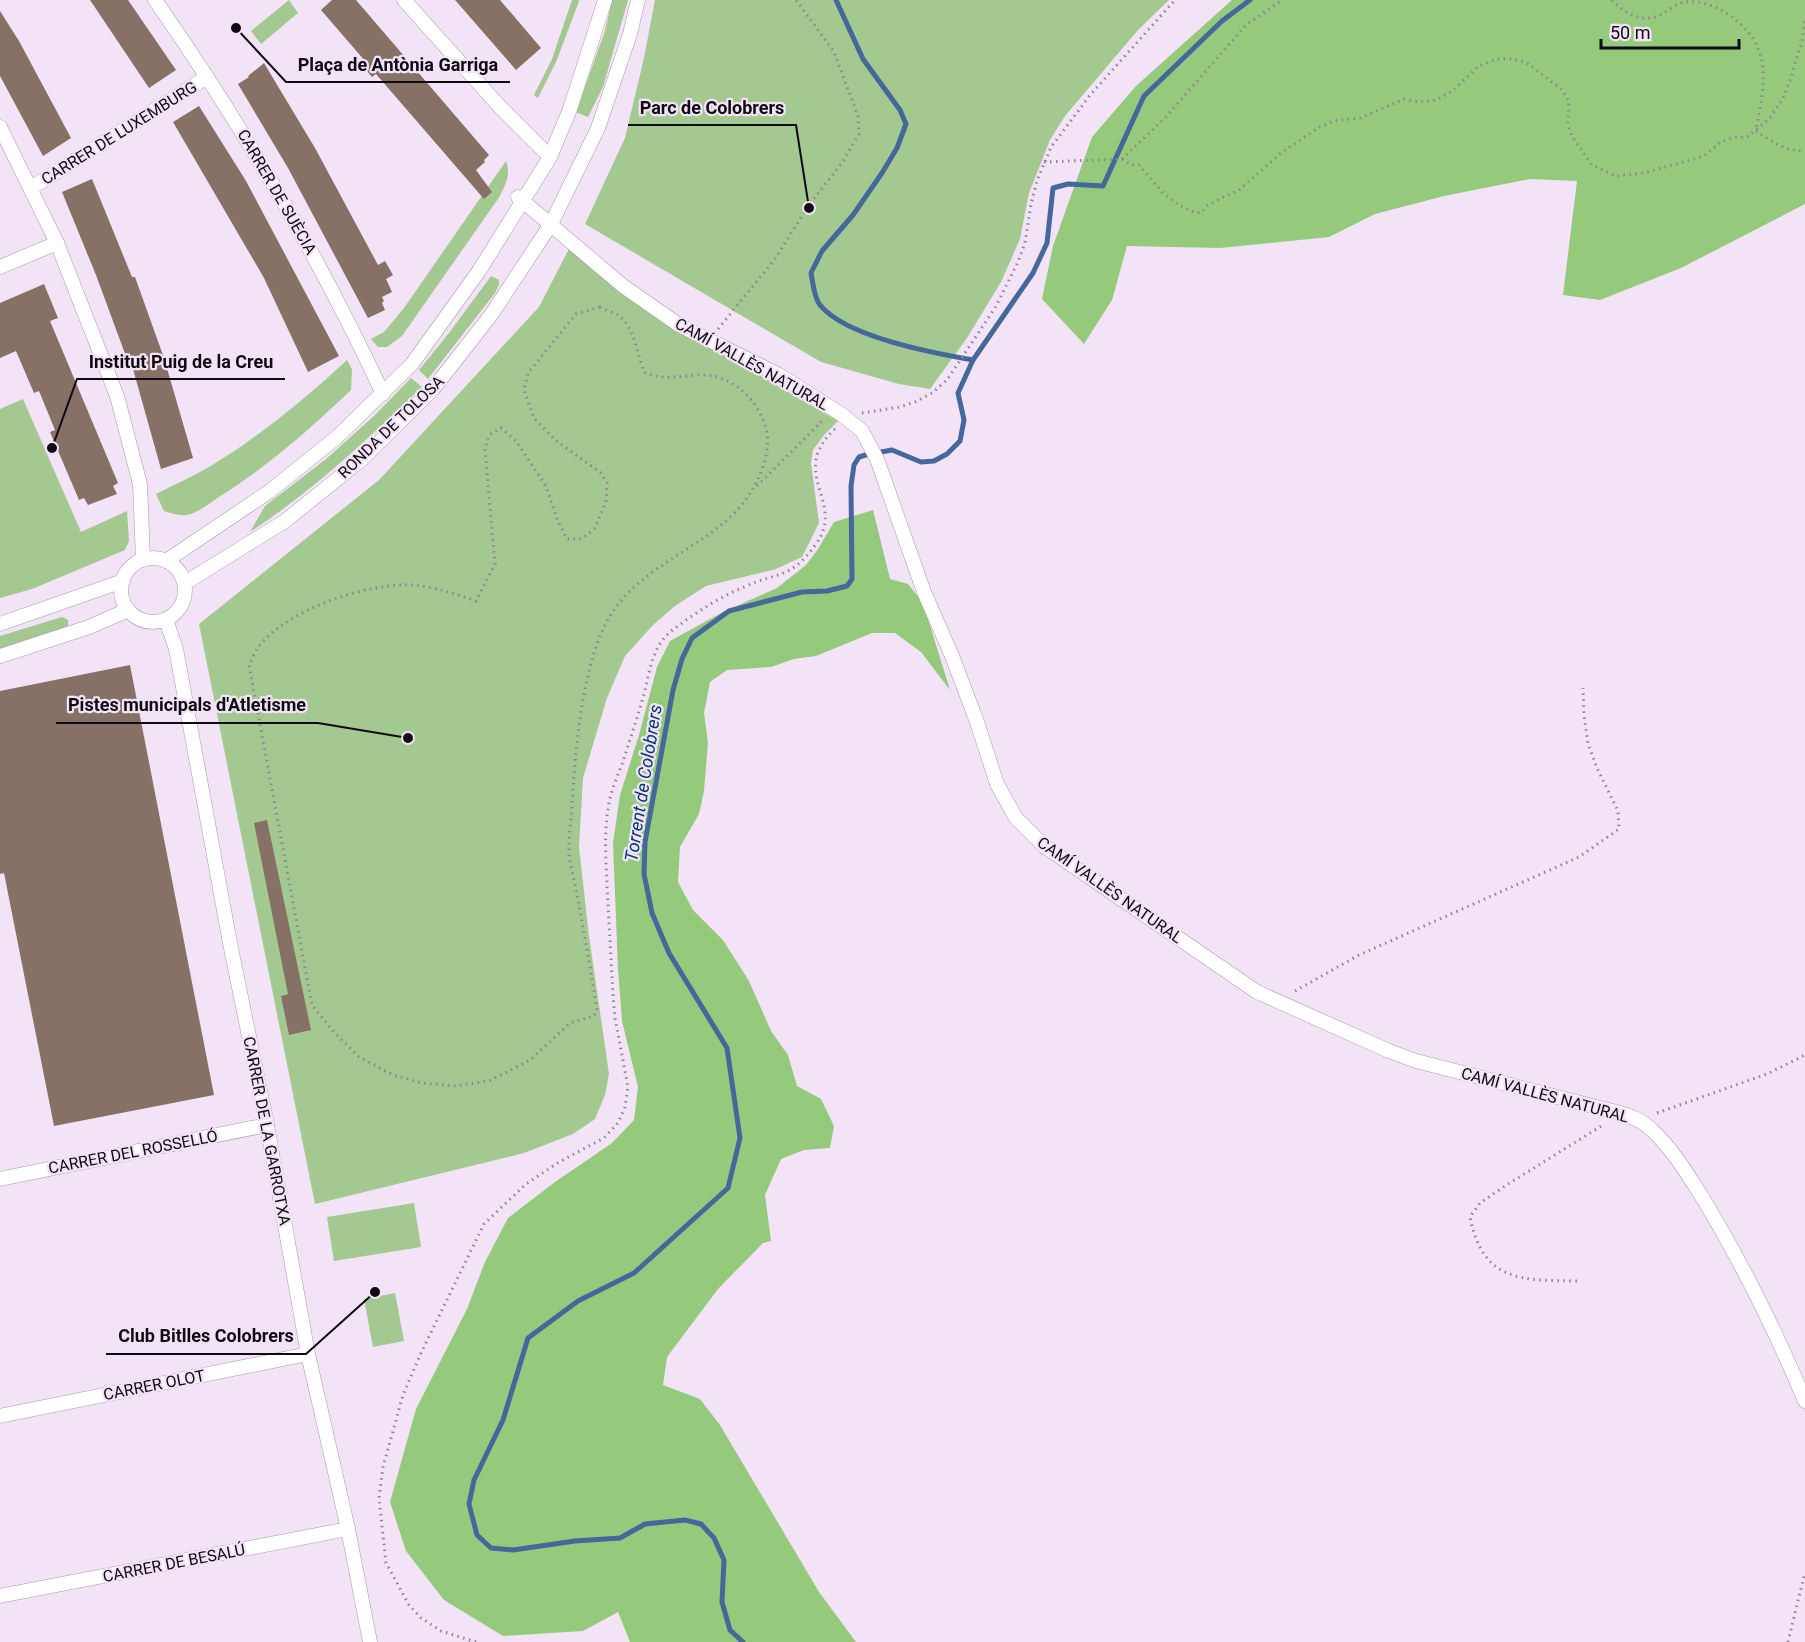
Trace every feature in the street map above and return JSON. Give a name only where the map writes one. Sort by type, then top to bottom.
[{"type":"street","name":"CARRER DE SUÈCIA","points":[[155,0],[276,186],[333,290],[382,394]]},
{"type":"street","points":[[404,0],[500,107],[550,157]]},
{"type":"street","name":"RONDA DE TOLOSA","points":[[165,555],[270,491],[337,437],[412,364],[479,271],[521,199],[550,157],[570,109],[605,0]]},
{"type":"street","name":"RONDA DE TOLOSA","points":[[187,582],[285,521],[362,459],[434,389],[491,315],[550,224],[598,128],[630,34],[638,0]]},
{"type":"street","name":"CARRER DE LUXEMBURG","points":[[31,188],[207,77]]},
{"type":"street","points":[[0,127],[57,243],[120,407],[140,484],[143,560]]},
{"type":"street","points":[[521,199],[550,224]]},
{"type":"street","name":"CAMÍ VALLÈS NATURAL","points":[[550,224],[623,286],[680,324],[779,375],[862,431],[877,459],[924,592],[973,711],[997,784],[1016,818],[1044,846],[1237,979],[1276,1002],[1389,1052],[1416,1061],[1620,1113],[1639,1120],[1651,1129],[1678,1158],[1714,1217],[1744,1269],[1772,1325],[1805,1401]]},
{"type":"street","points":[[0,267],[57,243]]},
{"type":"street","points":[[0,624],[120,581],[134,564],[165,555],[187,582],[184,601],[166,622],[145,621],[126,611],[120,581]]},
{"type":"street","points":[[0,656],[79,631],[126,611]]},
{"type":"street","name":"CARRER DE LA GARROTXA","points":[[166,622],[176,649],[228,931],[267,1125],[308,1354],[348,1529],[370,1642]]},
{"type":"street","name":"CARRER DEL ROSSELLÓ","points":[[0,1179],[267,1125]]},
{"type":"street","name":"CARRER OLOT","points":[[0,1416],[308,1354]]},
{"type":"street","name":"CARRER DE BESALÚ","points":[[0,1596],[348,1529]]},
{"type":"path","points":[[710,340],[775,259],[807,208],[843,161],[859,134],[858,116],[834,52],[796,0]]},
{"type":"path","points":[[476,1642],[441,1631],[421,1618],[409,1605],[386,1563],[379,1498],[382,1467],[403,1395],[483,1224],[526,1184],[559,1162],[604,1138],[618,1123],[625,1107],[628,1087],[615,1018],[606,835],[608,808],[658,645],[672,630],[704,609],[744,586],[792,570],[803,561],[818,541],[826,520],[825,508],[815,479],[815,464],[819,449],[833,431],[847,419],[857,414],[900,407],[915,402],[932,393],[946,380],[994,308],[1018,262],[1025,243],[1031,204],[1051,147],[1074,115],[1175,0]]},
{"type":"path","points":[[1122,159],[1133,151],[1165,118],[1246,25],[1282,0]]},
{"type":"path","points":[[1612,0],[1635,17],[1649,19],[1662,15],[1684,2],[1698,2],[1718,8],[1740,23],[1753,37],[1765,69],[1756,131]]},
{"type":"path","points":[[1044,162],[1122,159],[1132,165],[1139,165],[1162,192],[1179,205],[1196,213],[1202,212],[1225,196],[1238,191],[1281,153],[1318,128],[1333,121],[1360,118],[1404,99],[1420,102],[1436,100],[1451,92],[1479,66],[1497,59],[1514,59],[1527,63],[1561,89],[1569,101],[1568,124],[1572,136],[1592,165],[1616,176],[1644,174],[1704,156],[1721,142],[1735,137],[1747,137],[1769,119],[1783,99],[1802,41],[1805,17]]},
{"type":"path","points":[[1756,131],[1776,145],[1796,151],[1805,151]]},
{"type":"path","points":[[756,487],[767,456],[766,428],[760,412],[746,394],[730,381],[701,374],[663,378],[652,376],[644,372],[632,335],[619,316],[600,307],[576,314],[528,373],[524,390],[534,418],[555,440],[601,473],[607,483],[606,501],[596,528],[582,539],[567,539],[557,519],[546,486],[516,441],[501,428],[489,435],[485,449],[495,564],[476,601],[452,592],[414,585],[378,586],[334,599],[287,621],[258,648],[249,665],[312,1005],[332,1030],[359,1057],[393,1075],[423,1083],[456,1086],[489,1081],[530,1060],[570,1023],[594,1016],[597,1010],[568,845],[575,756],[585,693],[598,640],[616,607],[649,574],[672,557],[716,531],[738,511],[756,487],[834,410]]},
{"type":"path","points":[[120,581],[119,603],[136,622],[156,626],[175,620],[187,604],[190,595],[186,573],[180,564],[165,555]]},
{"type":"path","points":[[1276,1002],[1359,955],[1579,857],[1619,829],[1618,811],[1588,744],[1583,688]]},
{"type":"path","points":[[1639,1120],[1767,1074],[1805,1055]]},
{"type":"path","points":[[1577,1281],[1538,1280],[1517,1277],[1500,1271],[1481,1250],[1470,1216],[1480,1203],[1496,1191],[1620,1113]]},
{"type":"path","points":[[1788,1642],[1805,1572]]},
{"type":"green space","points":[[289,0],[298,13],[261,44],[251,31]]},
{"type":"green space","points":[[572,0],[579,0],[556,62],[538,98],[534,95],[552,59]]},
{"type":"green space","points":[[612,0],[628,0],[603,87],[588,117],[576,112],[605,31]]},
{"type":"green space","points":[[655,0],[1169,0],[1138,30],[1065,116],[1050,140],[1029,193],[1020,239],[1001,282],[967,338],[930,389],[899,384],[821,362],[585,224],[625,138]]},
{"type":"green space","points":[[1232,0],[1805,0],[1805,204],[1681,268],[1600,300],[1563,295],[1577,181],[1530,179],[1444,196],[1375,214],[1329,237],[1220,248],[1127,246],[1112,300],[1084,344],[1042,299],[1053,246],[1092,137],[1136,86]]},
{"type":"green space","points":[[506,161],[508,175],[500,196],[402,336],[387,347],[378,347],[371,339],[384,332],[404,308]]},
{"type":"green space","points":[[572,243],[643,307],[838,421],[813,450],[811,463],[819,523],[802,557],[776,569],[706,586],[675,606],[653,625],[625,656],[607,698],[583,778],[579,847],[609,1074],[605,1095],[595,1119],[573,1134],[524,1153],[315,1204],[199,624],[379,480],[539,307]]},
{"type":"green space","points":[[491,276],[499,280],[495,293],[428,379],[419,370]]},
{"type":"green space","points":[[347,360],[352,369],[351,390],[288,447],[200,510],[184,515],[164,511],[156,494],[209,467],[246,443],[298,403]]},
{"type":"green space","points":[[411,378],[422,387],[361,445],[296,499],[250,532],[265,506],[326,459],[374,416]]},
{"type":"green space","points":[[23,399],[81,532],[127,511],[129,541],[125,550],[32,589],[0,598],[0,409]]},
{"type":"green space","points":[[873,510],[890,579],[908,584],[923,603],[950,690],[921,652],[895,633],[872,633],[816,656],[794,659],[771,667],[727,670],[710,682],[704,713],[708,743],[704,791],[699,814],[680,847],[678,882],[693,910],[723,940],[749,981],[771,1031],[788,1055],[797,1086],[821,1099],[834,1126],[830,1148],[804,1150],[781,1159],[765,1195],[771,1241],[763,1243],[718,1289],[667,1357],[663,1385],[700,1399],[720,1425],[819,1592],[856,1642],[630,1642],[618,1612],[583,1631],[503,1636],[444,1600],[406,1551],[390,1502],[416,1409],[467,1309],[485,1262],[508,1218],[612,1143],[634,1120],[638,1087],[622,1021],[613,843],[620,795],[657,667],[670,641],[721,613],[777,588],[806,565],[834,522]]},
{"type":"green space","points":[[62,617],[68,620],[68,625],[63,630],[0,649],[0,636]]},
{"type":"green space","points":[[414,1203],[421,1247],[334,1261],[327,1217]]},
{"type":"green space","points":[[395,1293],[404,1341],[373,1347],[364,1299]]},
{"type":"building","points":[[90,0],[128,0],[176,70],[149,88]]},
{"type":"building","points":[[332,0],[356,0],[489,155],[476,170],[492,192],[484,199],[376,74],[372,77],[361,64],[365,61],[321,10]]},
{"type":"building","points":[[455,0],[500,0],[541,48],[516,70]]},
{"type":"building","points":[[0,11],[19,41],[71,138],[43,156],[0,76]]},
{"type":"building","points":[[264,63],[315,148],[378,265],[385,261],[393,275],[386,279],[392,292],[382,297],[385,310],[368,318],[288,168],[238,84]]},
{"type":"building","points":[[199,106],[246,181],[339,356],[308,372],[264,278],[173,122]]},
{"type":"building","points":[[92,179],[132,277],[135,277],[164,358],[193,458],[161,469],[133,369],[131,370],[62,192]]},
{"type":"building","points":[[44,284],[58,318],[50,321],[118,483],[113,486],[117,494],[88,505],[84,498],[79,500],[50,432],[55,430],[39,391],[34,393],[16,351],[0,358],[0,303]]},
{"type":"building","points":[[130,665],[214,1095],[54,1126],[4,873],[0,874],[0,691]]},
{"type":"building","points":[[267,820],[311,1030],[289,1035],[281,996],[288,994],[254,823]]},
{"type":"waterway","points":[[836,0],[863,59],[900,110],[906,124],[897,148],[882,173],[853,215],[822,251],[811,273],[816,298],[832,316],[869,335],[914,348],[973,360]]},
{"type":"waterway","name":"Torrent de Colobrers","points":[[881,452],[892,450],[921,462],[934,461],[947,454],[960,441],[964,420],[958,393],[973,360],[1033,273],[1047,243],[1053,188],[1068,184],[1103,186],[1144,96],[1222,21],[1250,0]]},
{"type":"waterway","name":"Torrent de Colobrers","points":[[743,1642],[730,1630],[722,1602],[724,1560],[714,1538],[701,1524],[685,1520],[645,1524],[620,1538],[575,1541],[513,1550],[491,1548],[477,1535],[469,1504],[474,1480],[503,1420],[528,1338],[578,1301],[634,1273],[728,1188],[740,1138],[727,1048],[669,953],[652,913],[644,874],[645,842],[673,690],[682,659],[692,638],[729,611],[802,592],[827,591],[847,586],[852,579],[851,486],[854,465],[859,457],[869,454]]},
{"type":"place","name":"Plaça de Antònia Garriga","points":[[236,28]]},
{"type":"place","name":"Parc de Colobrers","points":[[809,208]]},
{"type":"place","name":"Institut Puig de la Creu","points":[[52,448]]},
{"type":"place","name":"Pistes municipals d'Atletisme","points":[[408,738]]},
{"type":"place","name":"Club Bitlles Colobrers","points":[[375,1292]]}]
